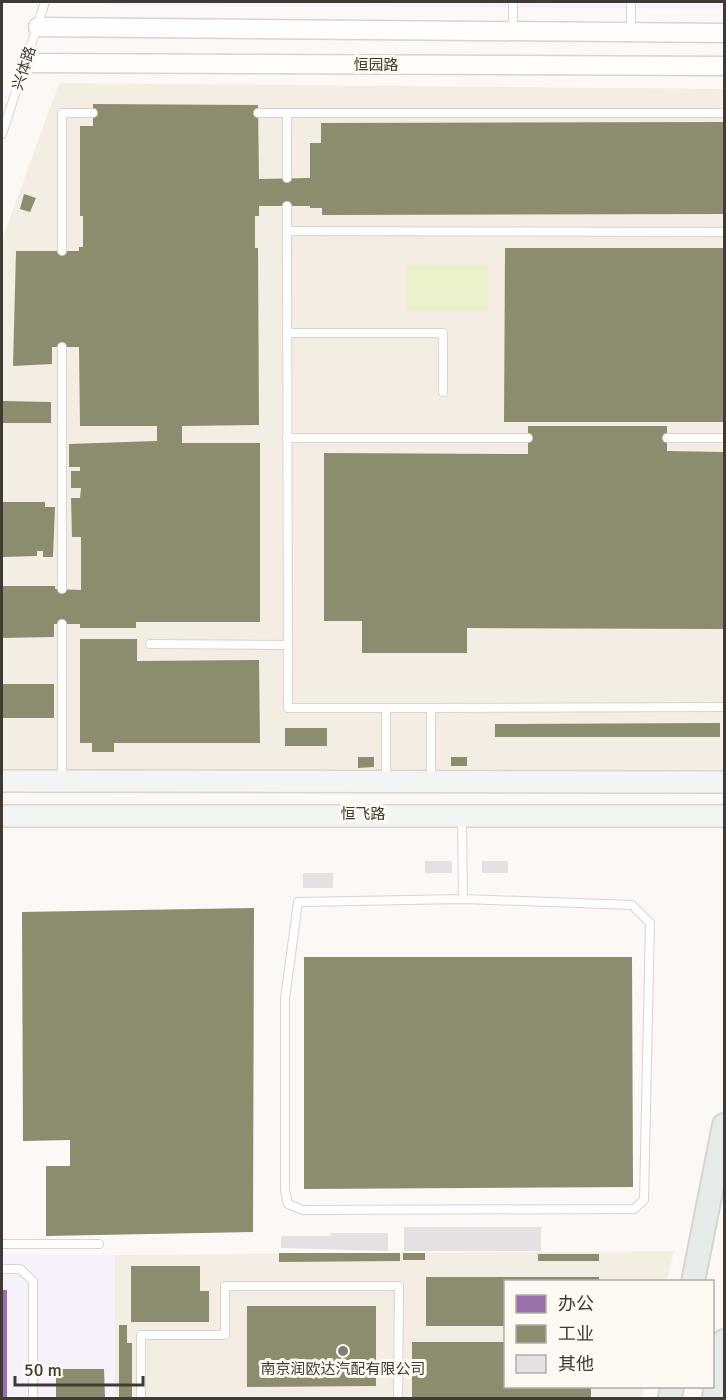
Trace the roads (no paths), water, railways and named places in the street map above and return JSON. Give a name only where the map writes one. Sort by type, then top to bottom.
[{"type":"main road","points":[[2,781],[724,782]]},
{"type":"main road","name":"恒飞路","points":[[2,816],[462,814],[724,816]]},
{"type":"main road","points":[[693,1280],[724,1125]]},
{"type":"main road","points":[[714,1398],[724,1341]]},
{"type":"street","points":[[38,27],[724,33]]},
{"type":"street","points":[[517,32],[521,65]]},
{"type":"street","name":"恒园路","points":[[27,63],[724,66]]},
{"type":"lane","name":"兴体路","points":[[2,134],[45,2]]},
{"type":"lane","points":[[513,2],[517,32]]},
{"type":"lane","points":[[631,2],[631,33]]},
{"type":"lane","points":[[62,251],[62,113],[93,113]]},
{"type":"lane","points":[[258,113],[724,113]]},
{"type":"lane","points":[[287,113],[287,178]]},
{"type":"lane","points":[[287,206],[288,708],[724,707]]},
{"type":"lane","points":[[287,231],[724,232]]},
{"type":"lane","points":[[287,333],[443,333],[443,392]]},
{"type":"lane","points":[[62,347],[62,589]]},
{"type":"lane","points":[[287,438],[528,438]]},
{"type":"lane","points":[[667,438],[724,438]]},
{"type":"lane","points":[[62,624],[62,781]]},
{"type":"lane","points":[[150,644],[288,645]]},
{"type":"lane","points":[[386,708],[386,782]]},
{"type":"lane","points":[[431,708],[431,782]]},
{"type":"lane","points":[[462,814],[463,899]]},
{"type":"lane","points":[[463,899],[632,905],[650,923],[644,1200],[634,1209],[303,1210],[288,1204],[285,1190],[285,999],[298,902],[463,899]]},
{"type":"lane","points":[[2,1244],[99,1244]]},
{"type":"lane","points":[[2,1269],[20,1269],[33,1281],[33,1398]]},
{"type":"lane","points":[[141,1398],[141,1335],[225,1335],[225,1286],[399,1286],[398,1398]]},
{"type":"place","name":"南京润欧达汽配有限公司","points":[[343,1351]]}]
